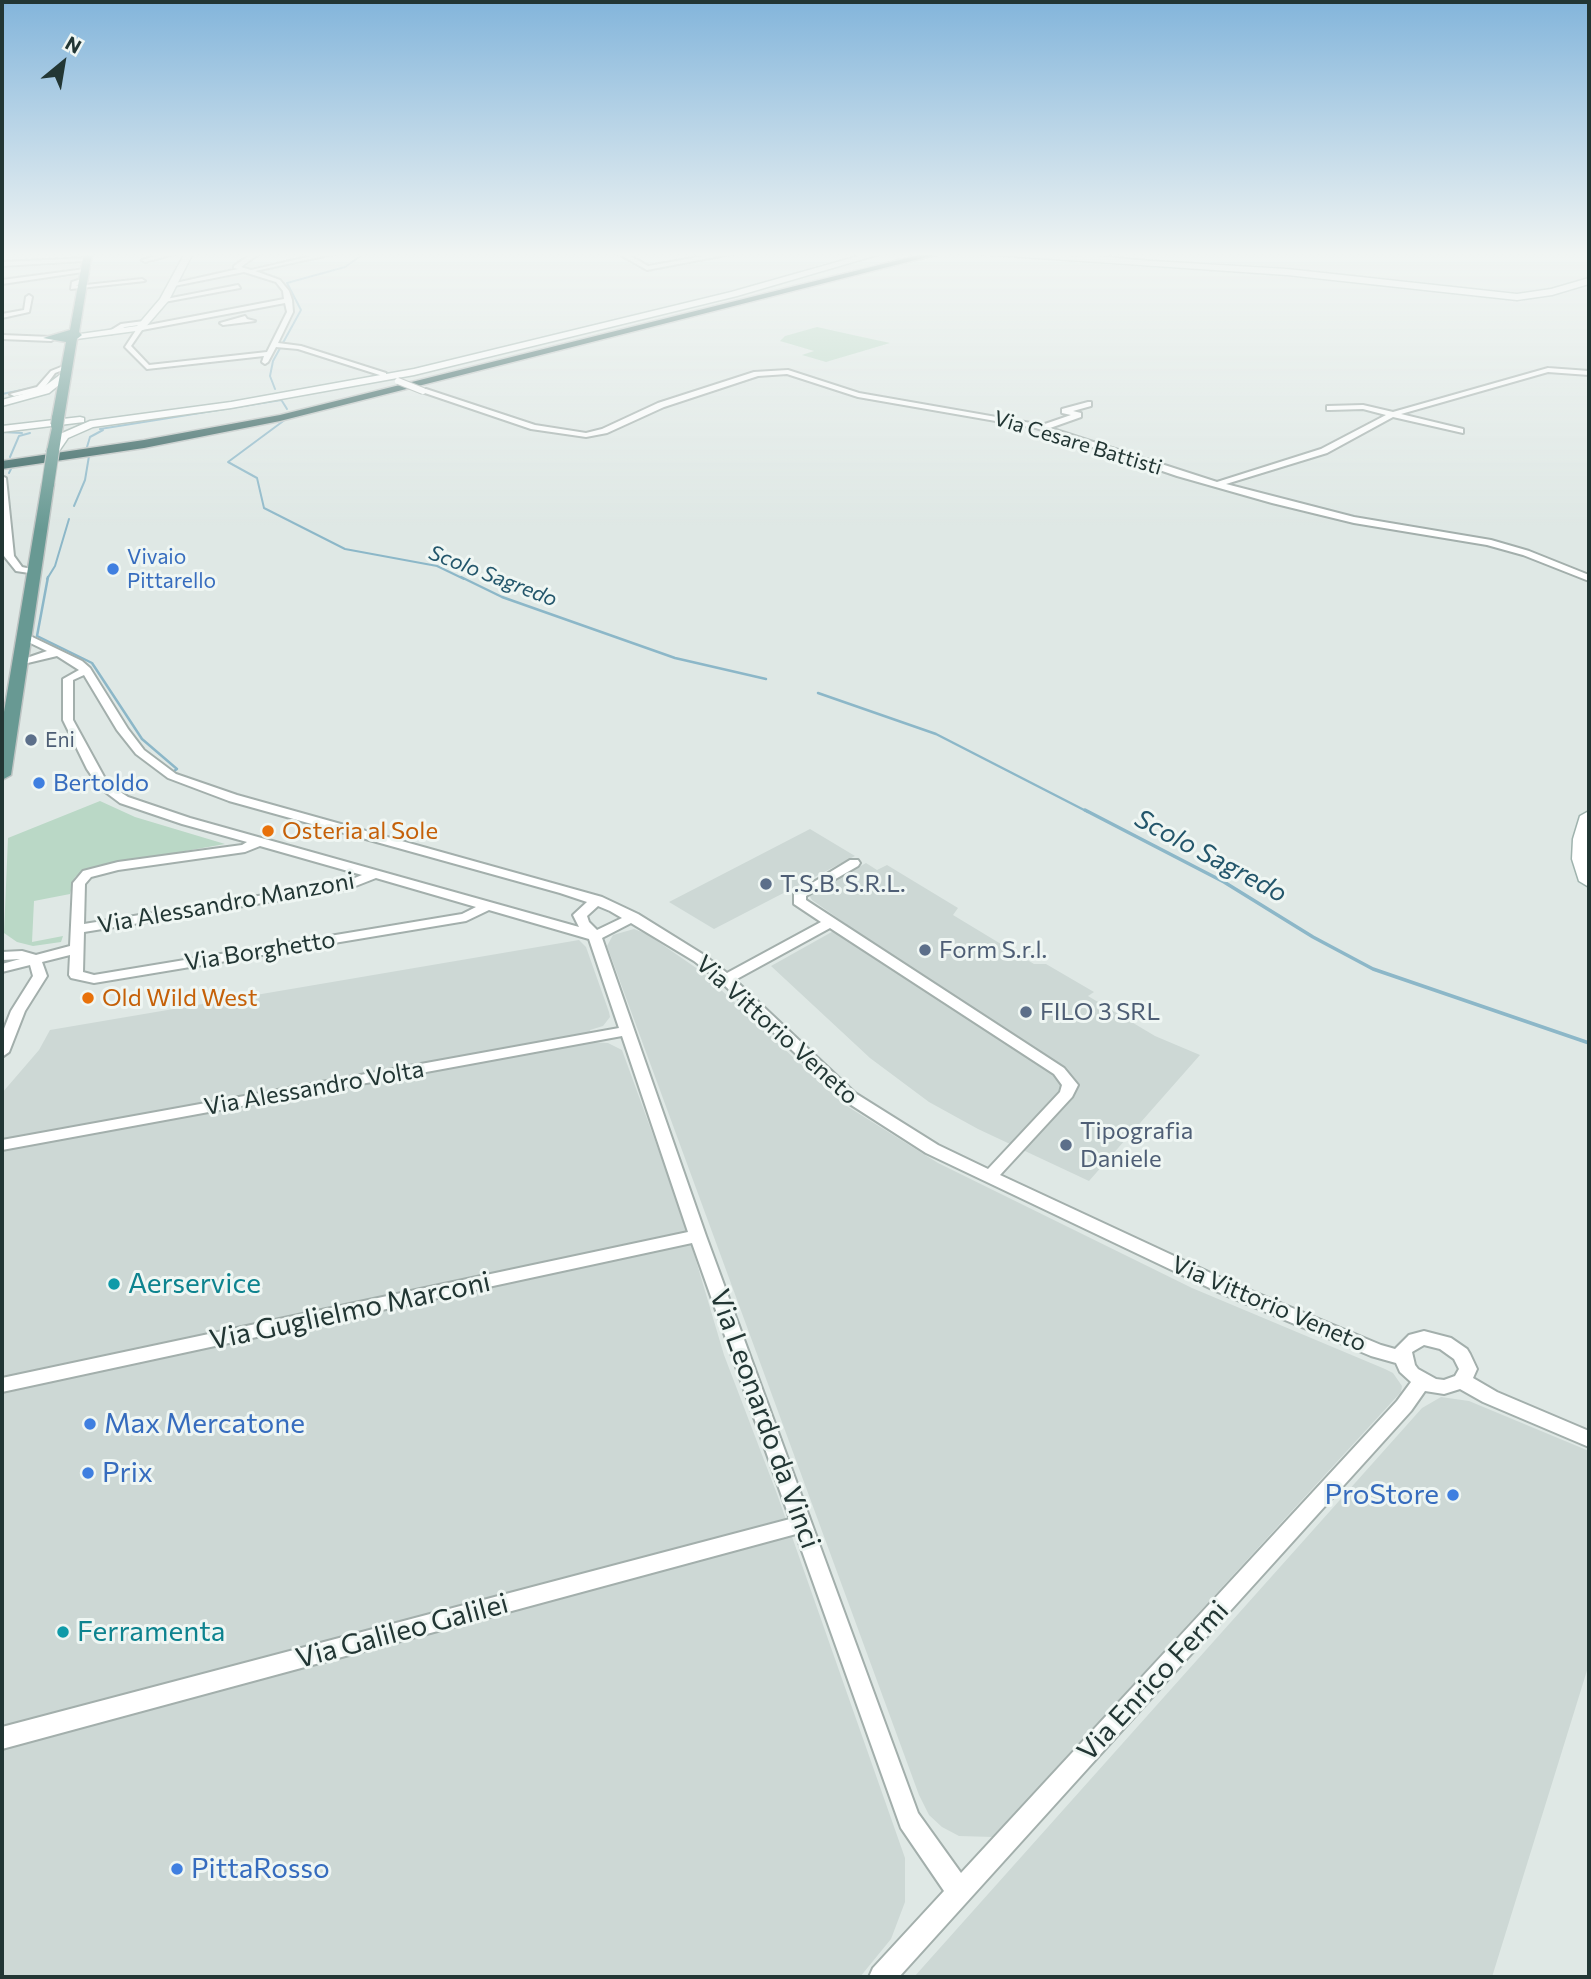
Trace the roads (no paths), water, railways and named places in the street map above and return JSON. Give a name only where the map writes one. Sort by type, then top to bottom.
[{"type":"highway","points":[[2,463],[170,435],[324,404],[559,345]]},
{"type":"highway","points":[[2,463],[144,444],[280,418],[570,345]]},
{"type":"main road","points":[[2,775],[62,393],[73,345]]},
{"type":"street","points":[[127,345],[147,367],[268,354]]},
{"type":"street","points":[[265,362],[268,354],[278,345]]},
{"type":"street","name":"Via Cesare Battisti","points":[[281,345],[309,349],[423,391],[534,427],[586,435],[604,431],[675,400],[757,374],[780,371],[858,395],[982,414],[1042,428],[1219,485],[1331,516],[1488,542],[1526,553],[1589,578]]},
{"type":"street","points":[[53,451],[59,441],[76,429],[103,421],[312,391],[526,345]]},
{"type":"street","points":[[1219,485],[1324,451],[1391,415],[1548,370],[1589,373]]},
{"type":"street","points":[[14,394],[39,389],[54,372],[66,371]]},
{"type":"street","points":[[2,404],[45,391],[66,371]]},
{"type":"street","points":[[62,393],[73,408],[98,412],[312,391]]},
{"type":"street","points":[[2,429],[312,391]]},
{"type":"street","points":[[2,404],[44,406],[59,417]]},
{"type":"street","points":[[1042,428],[1077,415],[1065,411],[1088,404]]},
{"type":"street","points":[[1330,408],[1363,407],[1460,431]]},
{"type":"street","points":[[2,478],[9,556],[19,569],[33,572]]},
{"type":"street","name":"Via Vittorio Veneto","points":[[24,636],[59,652],[86,670],[122,730],[141,752],[162,770],[181,780],[233,798],[597,900],[633,917],[726,979],[850,1097],[932,1149],[1224,1287],[1377,1351],[1402,1358]]},
{"type":"street","points":[[19,664],[41,655],[59,652]]},
{"type":"street","points":[[86,670],[68,679],[66,715],[104,786],[138,806],[595,936],[633,917]]},
{"type":"street","points":[[1589,816],[1582,839],[1581,859],[1589,881]]},
{"type":"street","name":"Via Borghetto","points":[[259,841],[245,848],[118,866],[87,874],[79,883],[76,975],[94,979],[466,917],[488,906]]},
{"type":"street","points":[[854,863],[800,894],[799,901],[1059,1071],[1070,1085],[1067,1094],[989,1177]]},
{"type":"street","name":"Via Alessandro Manzoni","points":[[77,929],[348,885],[375,874]]},
{"type":"street","points":[[554,924],[580,915],[597,900]]},
{"type":"street","name":"Via Leonardo da Vinci","points":[[580,915],[583,924],[595,936],[698,1236],[909,1820],[959,1891]]},
{"type":"street","points":[[726,979],[830,922]]},
{"type":"street","points":[[2,968],[76,948]]},
{"type":"street","points":[[2,956],[23,955],[35,960]]},
{"type":"street","points":[[2,1052],[18,1011],[40,976],[35,960]]},
{"type":"street","name":"Via Alessandro Volta","points":[[2,1145],[626,1031]]},
{"type":"street","name":"Via Guglielmo Marconi","points":[[2,1385],[698,1236]]},
{"type":"street","points":[[1424,1338],[1445,1343],[1466,1362],[1467,1376],[1462,1381],[1444,1387],[1422,1381],[1406,1367],[1402,1358],[1403,1350],[1415,1340],[1424,1338]]},
{"type":"street","name":"Via Enrico Fermi","points":[[882,1977],[1404,1406],[1422,1381]]},
{"type":"street","points":[[1462,1381],[1490,1397],[1589,1439]]},
{"type":"street","name":"Via Galileo Galilei","points":[[2,1738],[802,1524]]},
{"type":"waterway","points":[[275,389],[270,376],[273,361],[282,345]]},
{"type":"waterway","points":[[2,394],[32,388]]},
{"type":"waterway","points":[[100,429],[281,400]]},
{"type":"waterway","name":"Scolo Sagredo","points":[[282,401],[287,409]]},
{"type":"waterway","name":"Scolo Sagredo","points":[[286,419],[228,462],[257,478],[264,508],[345,549],[437,566],[464,579]]},
{"type":"waterway","points":[[87,447],[90,437],[103,430]]},
{"type":"waterway","points":[[2,432],[22,433]]},
{"type":"waterway","points":[[10,457],[19,436],[30,433]]},
{"type":"waterway","points":[[74,506],[85,480],[89,456]]},
{"type":"waterway","points":[[9,473],[11,469]]},
{"type":"waterway","points":[[48,578],[55,566],[69,519]]},
{"type":"waterway","name":"Scolo Sagredo","points":[[461,577],[502,597],[675,658],[766,679]]},
{"type":"waterway","points":[[48,578],[37,636],[92,663],[142,739],[177,769],[174,771]]},
{"type":"waterway","name":"Scolo Sagredo","points":[[818,693],[936,734],[1088,812]]},
{"type":"waterway","name":"Scolo Sagredo","points":[[1085,810],[1224,882],[1313,937],[1373,969],[1589,1043]]},
{"type":"place","name":"Vivaio Pittarello","points":[[113,569]]},
{"type":"place","name":"Eni","points":[[31,740]]},
{"type":"place","name":"Bertoldo","points":[[39,783]]},
{"type":"place","name":"Osteria al Sole","points":[[268,831]]},
{"type":"place","name":"T.S.B. S.R.L.","points":[[766,884]]},
{"type":"place","name":"Form S.r.l.","points":[[925,950]]},
{"type":"place","name":"Old Wild West","points":[[88,998]]},
{"type":"place","name":"FILO 3 SRL","points":[[1026,1012]]},
{"type":"place","name":"Tipografia Daniele","points":[[1066,1145]]},
{"type":"place","name":"Aerservice","points":[[114,1284]]},
{"type":"place","name":"Max Mercatone","points":[[90,1424]]},
{"type":"place","name":"Prix","points":[[88,1473]]},
{"type":"place","name":"ProStore","points":[[1453,1495]]},
{"type":"place","name":"Ferramenta","points":[[63,1632]]},
{"type":"place","name":"PittaRosso","points":[[177,1869]]}]
